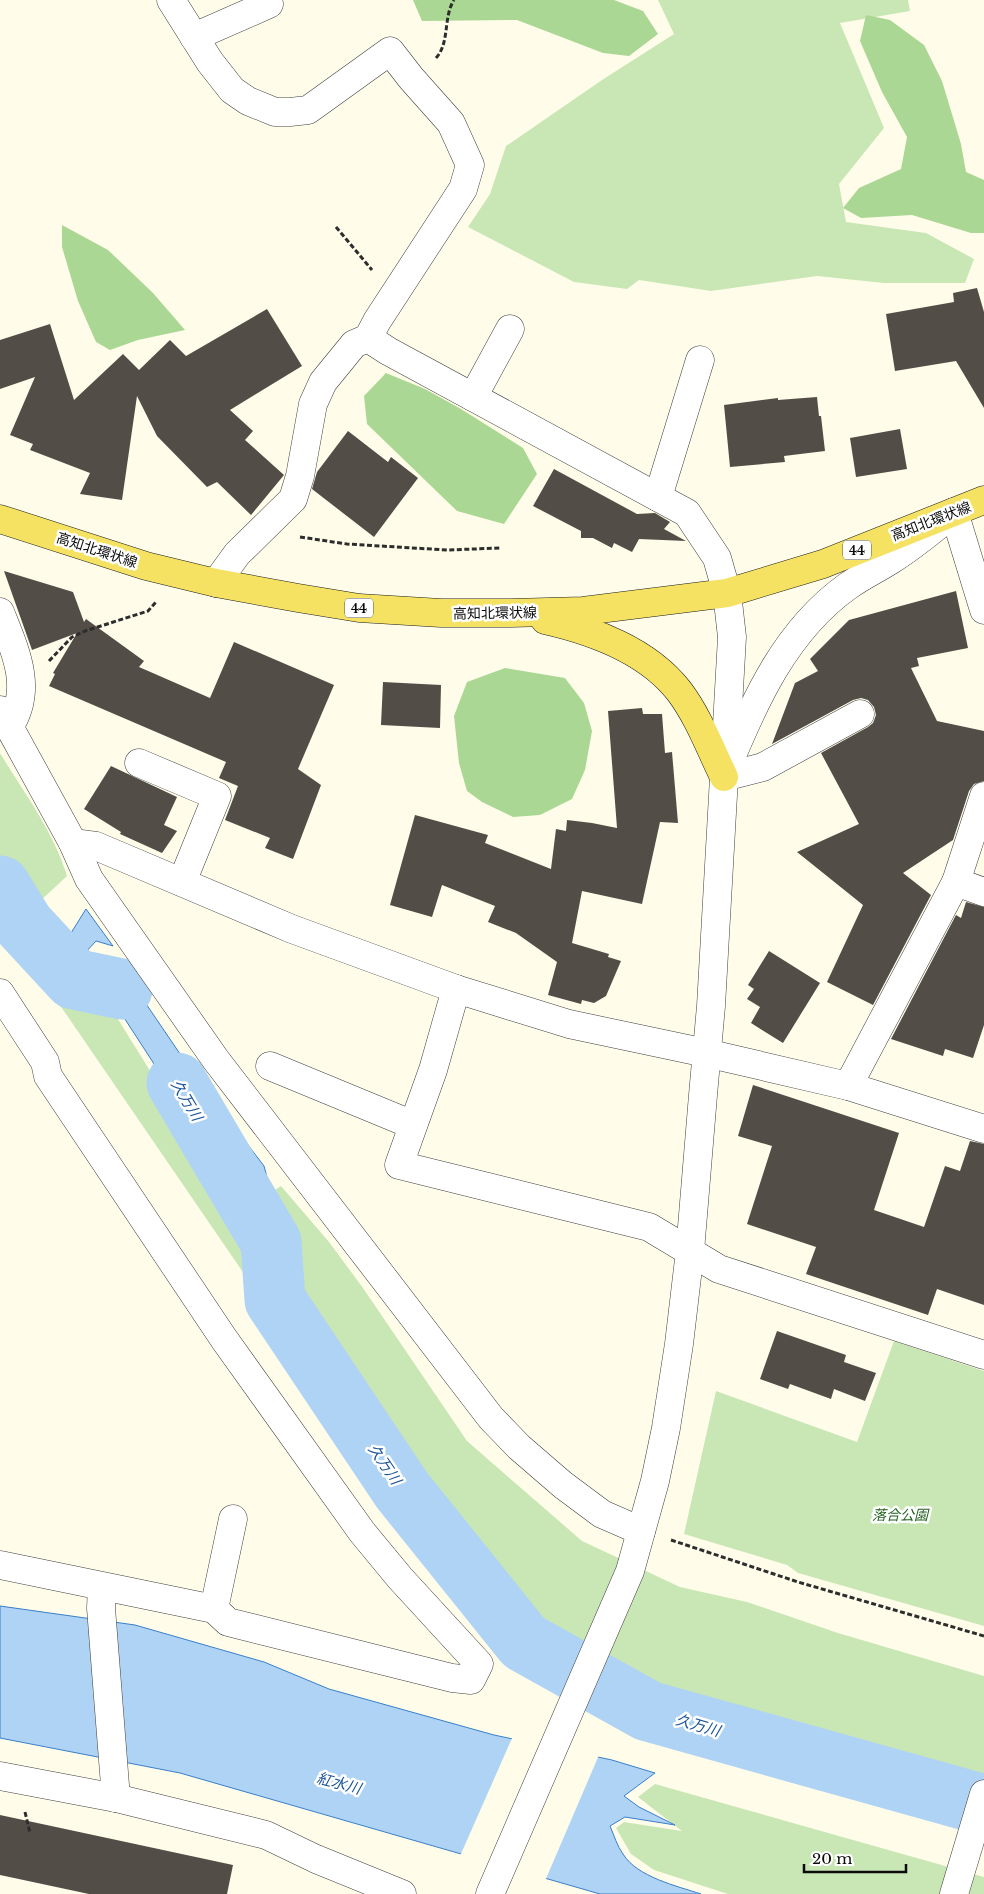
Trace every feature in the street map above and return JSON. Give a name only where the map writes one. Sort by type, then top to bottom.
[{"type":"main road","name":"高知北環状線","points":[[0,519],[146,566],[216,583],[359,608],[441,614],[512,613],[582,610],[727,594],[823,564],[984,500]]},
{"type":"main road","points":[[512,613],[566,625],[612,640],[655,667],[679,691],[724,776]]},
{"type":"street","points":[[171,0],[194,37],[232,90],[248,101],[274,112],[308,110],[390,51],[451,123],[470,165],[463,189],[368,338],[354,344],[324,382],[313,404],[300,476],[293,499],[237,554],[216,583]]},
{"type":"street","points":[[194,37],[269,4],[267,0]]},
{"type":"street","points":[[474,397],[510,329]]},
{"type":"street","points":[[368,338],[388,351],[687,513],[717,558],[727,594],[732,638],[711,1006],[690,1251],[679,1344],[666,1428],[655,1481],[630,1570],[615,1609],[490,1894]]},
{"type":"street","points":[[658,497],[700,360]]},
{"type":"street","points":[[724,776],[760,693],[793,640],[809,620],[848,586],[914,545],[954,512],[984,610]]},
{"type":"street","points":[[0,612],[13,645],[23,681],[17,716],[5,719],[73,843],[89,879],[216,1060],[491,1418],[519,1448],[563,1485],[602,1514],[640,1535]]},
{"type":"street","points":[[724,776],[763,768],[860,714]]},
{"type":"street","points":[[139,763],[217,796],[182,882]]},
{"type":"street","points":[[848,1086],[956,882],[984,796]]},
{"type":"street","points":[[73,843],[96,846],[292,929],[456,989],[569,1024],[848,1086],[984,1129]]},
{"type":"street","points":[[956,882],[984,892]]},
{"type":"street","points":[[456,989],[433,1070],[399,1165],[649,1227],[719,1269],[984,1355]]},
{"type":"street","points":[[0,993],[45,1062],[48,1076],[224,1339],[326,1484],[400,1578],[479,1664],[470,1680],[452,1678],[228,1622],[214,1609],[101,1597],[0,1565]]},
{"type":"street","points":[[270,1066],[413,1125]]},
{"type":"street","points":[[214,1609],[233,1519]]},
{"type":"street","points":[[101,1597],[116,1798]]},
{"type":"street","points":[[0,1776],[116,1798],[266,1835],[316,1859],[402,1894]]},
{"type":"street","points":[[954,1894],[984,1794]]},
{"type":"path","points":[[411,78],[432,63],[442,52],[448,9],[454,0]]},
{"type":"path","points":[[336,227],[394,295]]},
{"type":"path","points":[[293,539],[301,537],[347,544],[447,550],[500,548]]},
{"type":"path","points":[[23,681],[38,671],[72,638],[85,631],[148,610],[156,602]]},
{"type":"path","points":[[640,1535],[984,1636]]},
{"type":"green space","points":[[413,0],[614,0],[643,11],[658,34],[629,56],[603,53],[517,20],[422,21]]},
{"type":"green space","points":[[658,0],[908,0],[910,11],[840,23],[884,128],[839,184],[846,222],[926,233],[974,259],[965,283],[884,283],[817,276],[711,291],[639,280],[627,289],[574,282],[468,227],[490,194],[506,146],[602,80],[674,34]]},
{"type":"green space","points":[[866,15],[890,20],[924,45],[942,81],[961,144],[966,172],[984,180],[984,233],[971,233],[912,215],[861,218],[843,208],[859,188],[901,169],[907,137],[882,92],[860,41]]},
{"type":"green space","points":[[62,225],[108,250],[153,293],[185,330],[138,340],[110,350],[96,342],[78,301],[62,247]]},
{"type":"green space","points":[[386,373],[425,389],[523,448],[537,474],[504,524],[457,511],[367,424],[364,396]]},
{"type":"green space","points":[[505,668],[565,678],[584,703],[592,731],[585,770],[572,799],[540,815],[513,817],[482,802],[467,791],[459,763],[454,716],[467,682]]},
{"type":"green space","points":[[0,753],[46,828],[67,876],[38,903],[25,897],[0,860]]},
{"type":"green space","points":[[42,970],[63,1001],[103,995],[201,1153],[216,1161],[260,1246],[264,1289],[273,1316],[39,977]]},
{"type":"green space","points":[[230,1164],[244,1165],[257,1170],[275,1190],[281,1186],[329,1242],[363,1288],[467,1441],[582,1541],[680,1587],[747,1602],[838,1633],[984,1676],[984,1795],[694,1706],[673,1712],[631,1690],[520,1623],[297,1313],[283,1260],[259,1209]]},
{"type":"green space","name":"落合公園","points":[[894,1341],[984,1371],[984,1626],[798,1573],[787,1565],[684,1534],[716,1391],[857,1442]]},
{"type":"green space","points":[[655,1784],[984,1877],[984,1894],[728,1894],[654,1870],[631,1854],[616,1828],[624,1822],[682,1831],[638,1797]]},
{"type":"water","points":[[0,856],[37,911],[13,936],[0,915]]},
{"type":"water","points":[[86,909],[113,946],[96,941],[84,954],[108,972],[121,967],[193,1073],[264,1166],[267,1177],[247,1162],[237,1162],[206,1151],[156,1067],[110,996],[87,992],[71,1005],[36,966],[66,941]]},
{"type":"water","name":"紅水川","points":[[0,1606],[135,1625],[264,1662],[329,1689],[494,1735],[612,1760],[655,1773],[624,1796],[639,1807],[675,1825],[625,1817],[610,1826],[621,1851],[629,1862],[638,1869],[658,1880],[701,1894],[600,1894],[180,1773],[0,1738]]},
{"type":"pier","points":[[513,1736],[599,1755],[545,1881],[460,1856]]},
{"type":"building","points":[[977,288],[984,312],[984,408],[956,361],[895,371],[886,314],[954,302],[953,293]]},
{"type":"building","points":[[267,309],[302,366],[230,410],[253,431],[245,440],[284,475],[251,515],[217,482],[207,487],[157,436],[137,396],[122,500],[80,494],[90,473],[30,450],[33,444],[10,435],[35,377],[0,389],[0,340],[50,324],[74,400],[123,354],[139,370],[170,340],[186,356]]},
{"type":"building","points":[[817,397],[825,451],[784,456],[785,462],[730,467],[724,405],[778,398],[778,400]]},
{"type":"building","points":[[900,429],[907,469],[856,477],[850,438]]},
{"type":"building","points":[[348,431],[388,462],[391,457],[418,478],[374,537],[312,489],[317,472]]},
{"type":"building","points":[[554,469],[637,514],[655,513],[670,522],[664,529],[686,541],[639,539],[632,552],[614,543],[612,548],[593,538],[581,538],[581,531],[533,506]]},
{"type":"building","points":[[4,571],[73,592],[84,622],[86,619],[144,661],[139,667],[210,698],[234,642],[334,685],[298,769],[321,785],[293,859],[265,848],[270,838],[225,820],[238,786],[219,778],[226,762],[49,686],[55,674],[53,673],[77,633],[32,650]]},
{"type":"building","points":[[956,591],[968,648],[917,658],[919,666],[911,668],[937,721],[984,731],[984,781],[974,784],[969,791],[953,840],[903,873],[931,895],[873,1005],[827,982],[863,905],[797,852],[859,824],[821,753],[873,723],[876,715],[874,707],[868,700],[861,698],[853,700],[772,744],[795,683],[818,671],[810,659],[849,620]]},
{"type":"building","points":[[383,682],[441,685],[440,728],[381,725]]},
{"type":"building","points":[[642,708],[643,714],[662,714],[665,753],[672,752],[678,823],[660,822],[642,904],[582,891],[572,943],[609,954],[608,957],[621,961],[606,996],[594,1003],[582,1000],[581,1004],[548,995],[557,962],[516,933],[488,922],[495,906],[442,885],[432,917],[390,905],[415,815],[488,835],[485,843],[551,869],[556,829],[566,831],[567,820],[617,828],[608,711]]},
{"type":"building","points":[[111,766],[177,797],[164,825],[177,831],[162,853],[120,834],[121,832],[84,809]]},
{"type":"building","points":[[966,902],[984,907],[984,1025],[973,1058],[945,1049],[943,1056],[891,1039],[956,915],[961,918]]},
{"type":"building","points":[[769,951],[820,983],[783,1043],[751,1023],[760,1007],[747,999],[754,989],[748,985]]},
{"type":"building","points":[[753,1085],[899,1133],[874,1210],[924,1227],[945,1166],[960,1171],[970,1141],[984,1144],[984,1305],[937,1289],[928,1315],[806,1274],[816,1247],[747,1224],[772,1146],[738,1136]]},
{"type":"building","points":[[777,1331],[846,1355],[844,1362],[876,1373],[865,1401],[834,1389],[831,1399],[790,1384],[788,1389],[760,1379]]},
{"type":"building","points":[[0,1815],[233,1865],[227,1894],[89,1894],[0,1875]]},
{"type":"waterway","name":"久万川","points":[[0,886],[24,925],[74,979],[122,989]]},
{"type":"waterway","name":"久万川","points":[[177,1083],[271,1242],[275,1300],[402,1490],[524,1642],[648,1711],[984,1805]]}]
